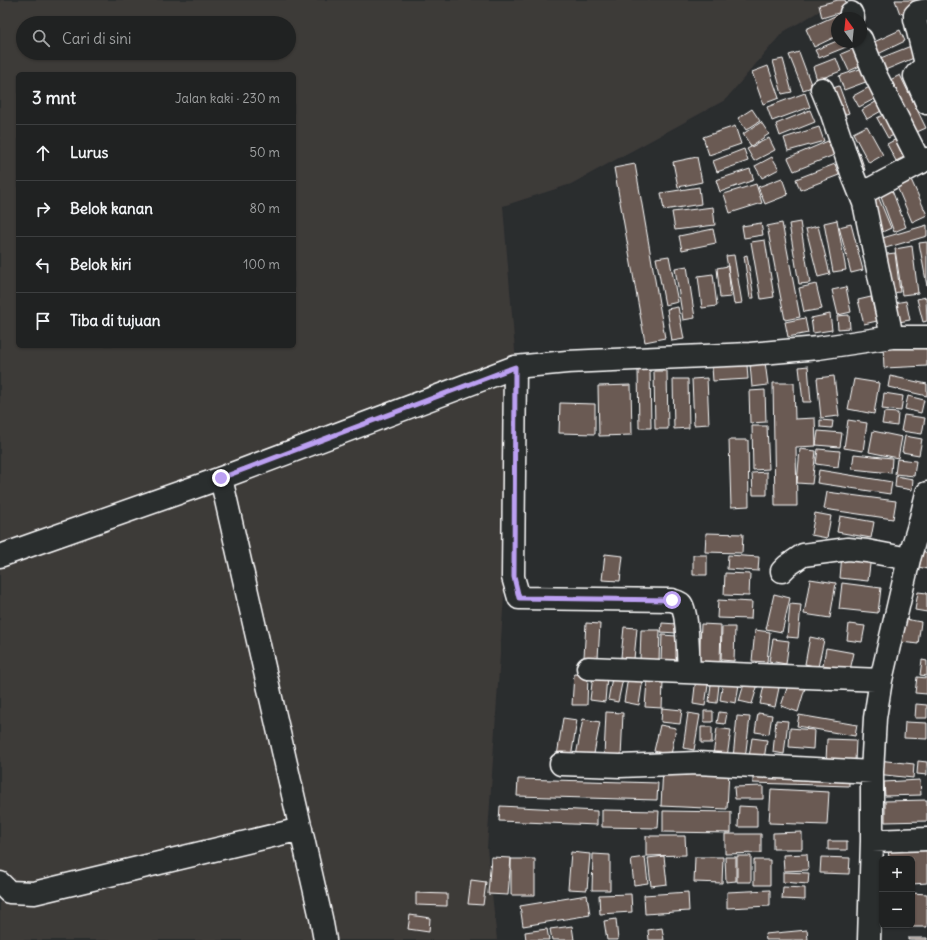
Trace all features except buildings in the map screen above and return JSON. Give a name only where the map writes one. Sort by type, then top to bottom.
[{"type":"street","points":[[927,10],[918,12],[914,19],[926,61],[925,66],[915,76],[927,103]]},
{"type":"street","points":[[861,194],[923,161],[875,74],[865,48]]},
{"type":"street","points":[[822,89],[864,203],[892,337]]},
{"type":"street","points":[[0,556],[221,478],[515,367],[567,362],[758,354],[818,348],[892,337],[927,337]]},
{"type":"street","points":[[515,367],[514,577],[519,598],[672,600],[681,604],[685,611],[689,672]]},
{"type":"street","points":[[221,478],[325,940]]},
{"type":"street","points":[[868,940],[872,841],[872,772],[875,718],[881,680],[909,559],[924,523],[927,493]]},
{"type":"street","points":[[782,571],[803,555],[848,549],[909,559]]},
{"type":"street","points":[[588,668],[881,680]]},
{"type":"street","points":[[561,764],[620,766],[697,763],[872,772]]},
{"type":"street","points":[[0,883],[9,892],[34,893],[301,829]]},
{"type":"street","points":[[872,841],[927,839]]},
{"type":"shaded area","points":[[0,0],[839,0],[783,32],[725,100],[571,184],[503,206],[518,387],[487,848],[497,940],[0,940]]},
{"type":"route","points":[[221,478],[515,367],[514,577],[519,598],[672,600]]}]
